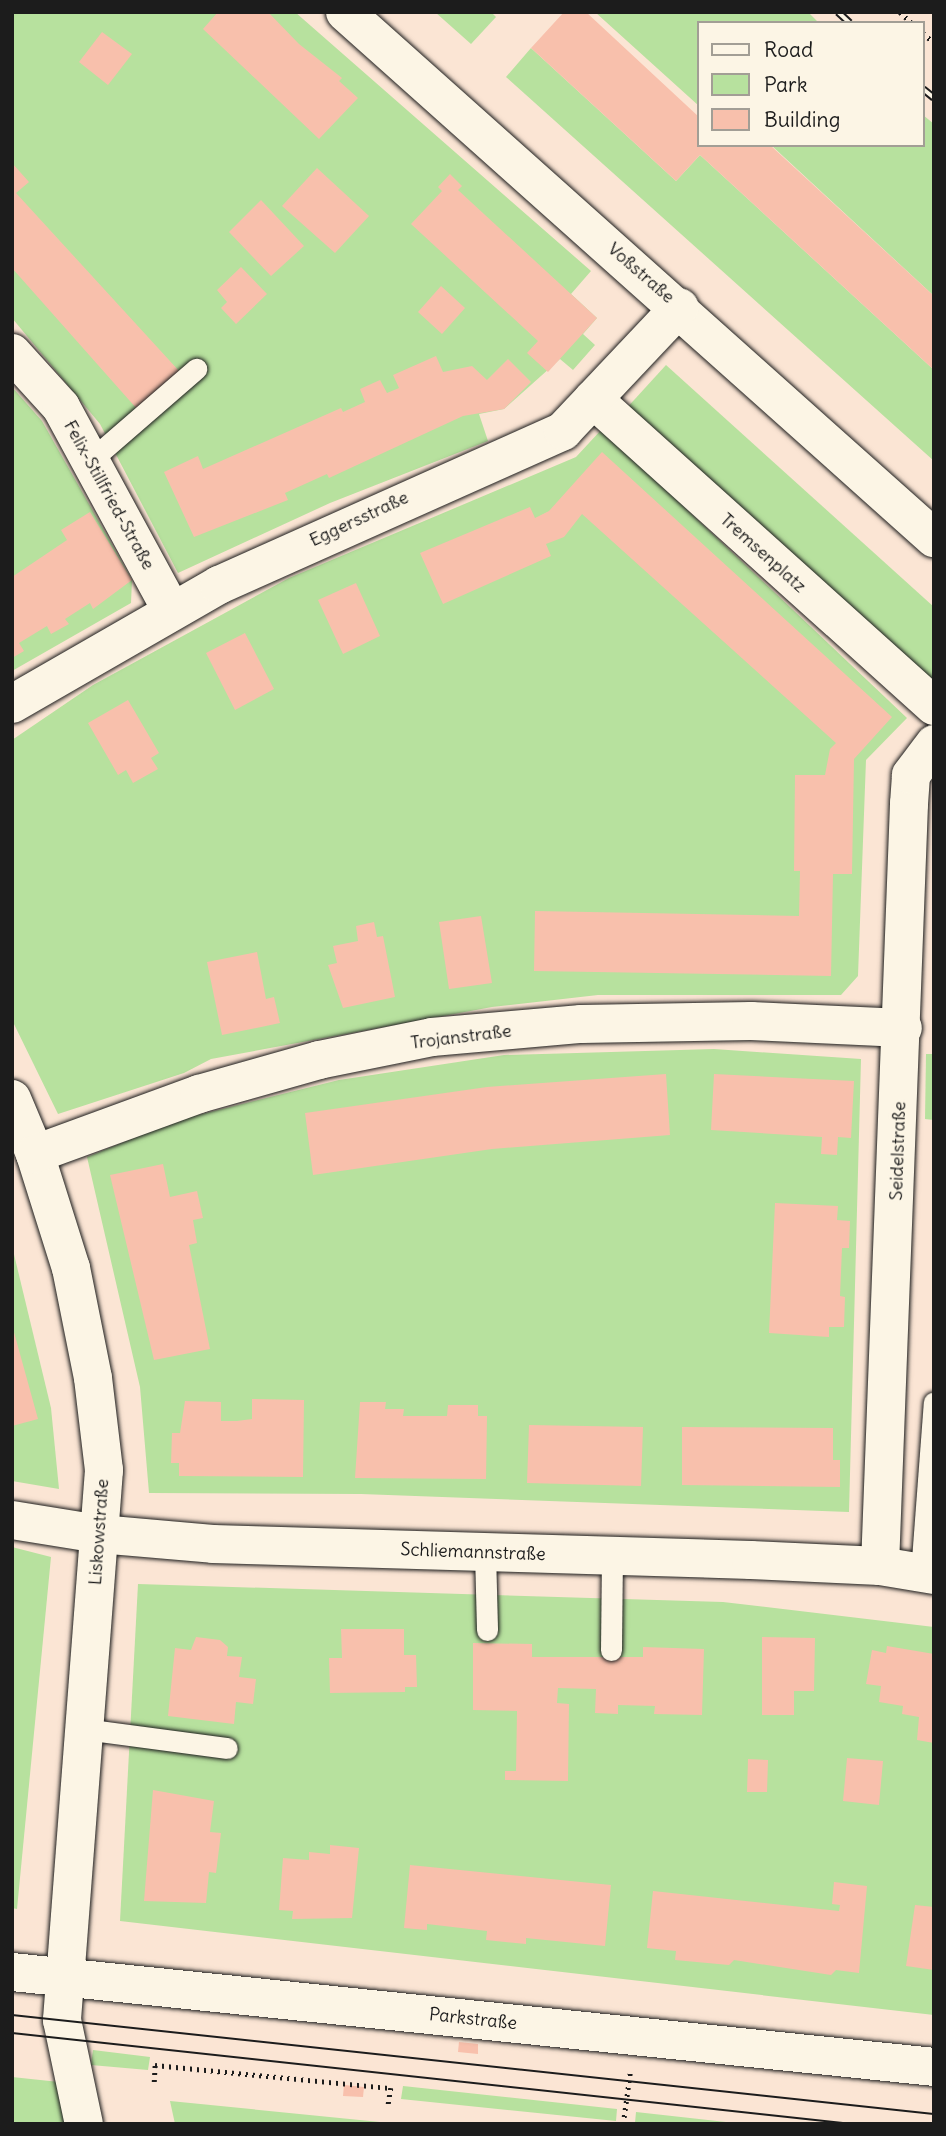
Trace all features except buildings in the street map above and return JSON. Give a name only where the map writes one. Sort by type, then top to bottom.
[{"type":"street","name":"Voßstraße","points":[[345,12],[680,307],[934,538]]},
{"type":"street","name":"Eggersstraße","points":[[12,704],[171,610],[368,514],[529,449],[563,431],[680,307]]},
{"type":"street","name":"Felix-Stillfried-Straße","points":[[12,353],[61,407],[92,459],[171,610]]},
{"type":"street","name":"Tremsenplatz","points":[[593,398],[934,706]]},
{"type":"street","name":"Seidelstraße","points":[[880,1566],[911,775],[934,744]]},
{"type":"street","name":"Trojanstraße","points":[[35,1153],[199,1094],[319,1060],[432,1037],[581,1024],[751,1021],[903,1028]]},
{"type":"street","name":"Liskowstraße","points":[[12,1099],[35,1153],[71,1268],[93,1378],[104,1470],[62,2020],[84,2124]]},
{"type":"street","name":"Schliemannstraße","points":[[12,1520],[99,1534],[213,1544],[880,1566],[928,1574]]},
{"type":"street","name":"Parkstraße","points":[[12,1972],[934,2067]]},
{"type":"lane","points":[[92,459],[195,369]]},
{"type":"lane","points":[[928,1574],[934,1402]]},
{"type":"lane","points":[[485,1552],[487,1630]]},
{"type":"lane","points":[[611,1650],[612,1556]]},
{"type":"lane","points":[[84,1729],[227,1748]]},
{"type":"path","points":[[154,2082],[155,2064],[391,2088],[388,2107]]},
{"type":"path","points":[[623,2124],[631,2065]]},
{"type":"green space","points":[[12,12],[295,12],[591,271],[571,294],[597,318],[583,334],[595,345],[573,370],[560,359],[504,409],[479,414],[488,441],[330,503],[178,573],[100,424],[12,318]]},
{"type":"green space","points":[[435,12],[491,12],[496,17],[471,44]]},
{"type":"green space","points":[[595,12],[808,12],[817,21],[698,21],[698,105]]},
{"type":"green space","points":[[531,48],[676,181],[700,155],[934,370],[934,461],[506,77]]},
{"type":"green space","points":[[925,117],[934,124],[934,296],[773,147],[925,147]]},
{"type":"green space","points":[[666,365],[934,607],[934,691],[624,411]]},
{"type":"green space","points":[[12,387],[42,421],[132,580],[131,603],[12,671]]},
{"type":"green space","points":[[602,429],[907,718],[866,760],[858,976],[841,995],[598,995],[492,1007],[211,1059],[184,1073],[58,1114],[12,1020],[12,740],[93,685],[289,578],[576,457]]},
{"type":"green space","points":[[714,1049],[861,1059],[849,1512],[361,1494],[149,1493],[140,1387],[87,1157],[178,1120],[339,1080],[504,1055]]},
{"type":"green space","points":[[926,1054],[934,1054],[934,1120],[925,1119]]},
{"type":"green space","points":[[12,1246],[51,1408],[59,1489],[12,1481]]},
{"type":"green space","points":[[12,1547],[51,1557],[17,1909],[12,1908]]},
{"type":"green space","points":[[138,1584],[723,1602],[934,1627],[934,2015],[120,1921]]},
{"type":"green space","points":[[93,2050],[150,2057],[148,2070],[91,2065]]},
{"type":"green space","points":[[12,2077],[59,2082],[69,2124],[12,2124]]},
{"type":"green space","points":[[403,2086],[617,2109],[616,2121],[401,2099]]},
{"type":"green space","points":[[170,2101],[400,2124],[175,2124]]},
{"type":"green space","points":[[636,2112],[735,2123],[738,2124],[635,2123]]},
{"type":"tram line","points":[[12,2015],[934,2114]]},
{"type":"tram line","points":[[12,2033],[852,2124]]},
{"type":"railway","points":[[838,12],[848,21]]},
{"type":"railway","points":[[925,91],[934,98]]}]
